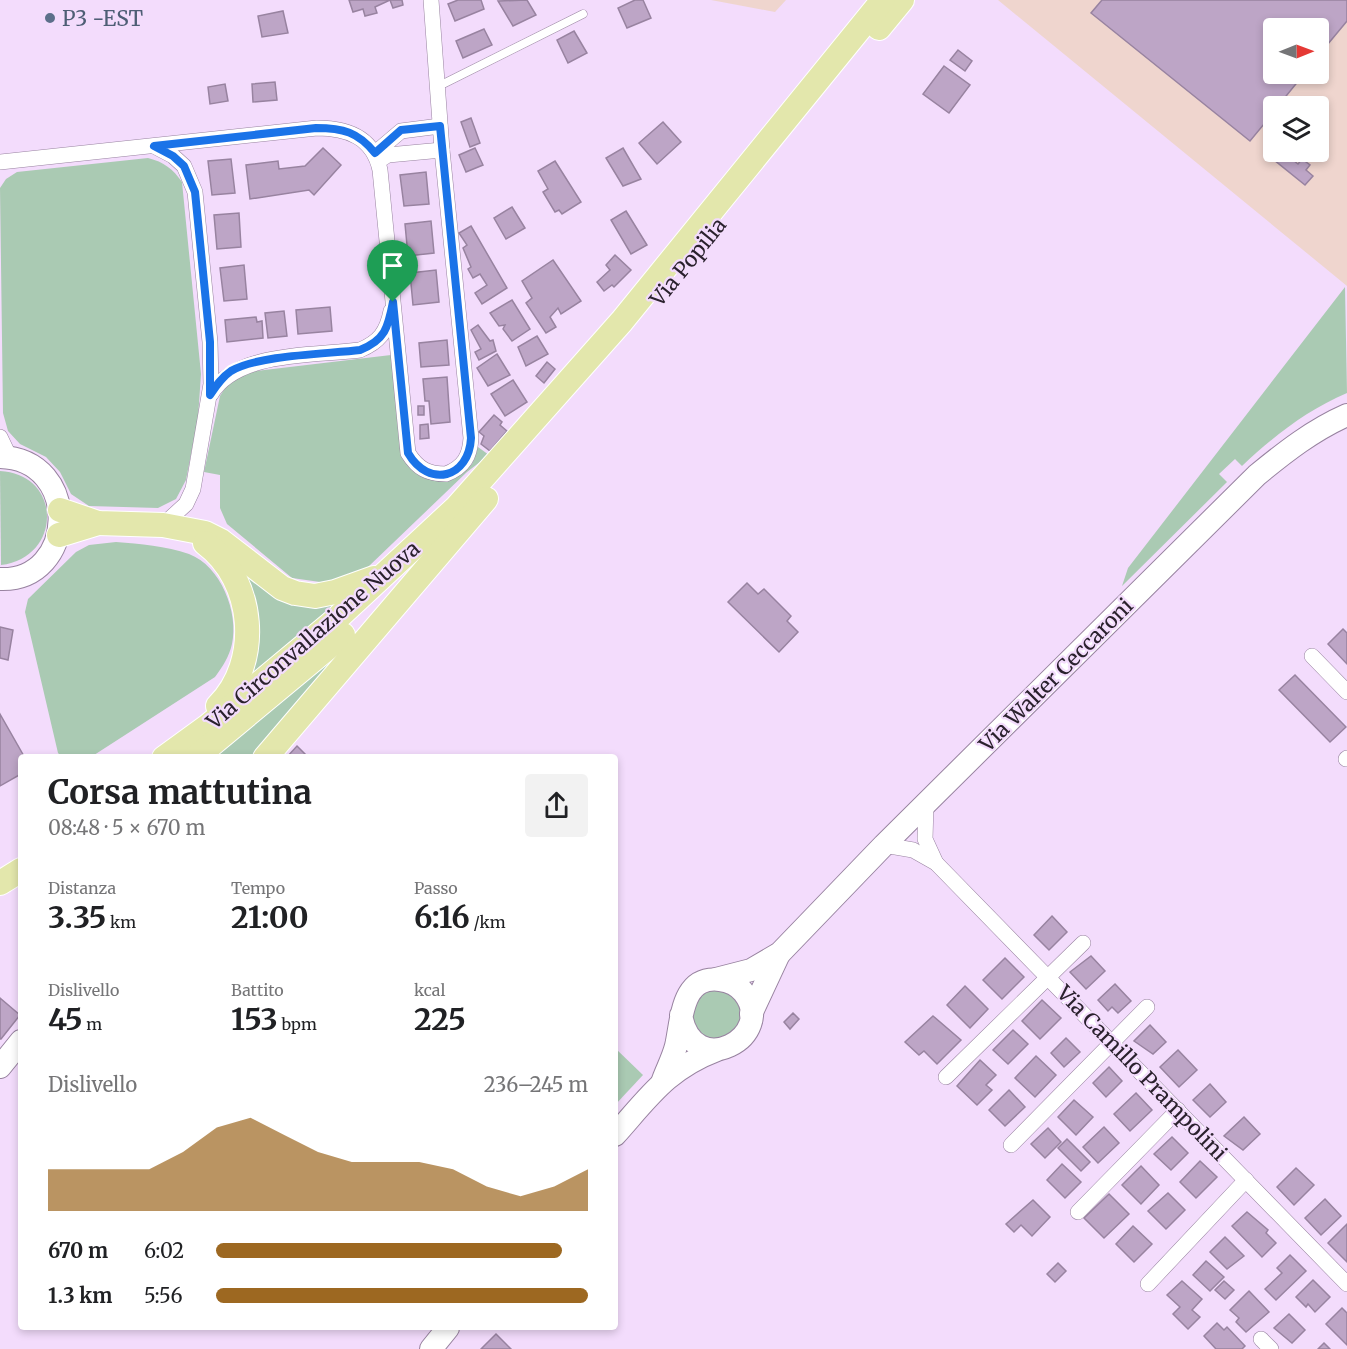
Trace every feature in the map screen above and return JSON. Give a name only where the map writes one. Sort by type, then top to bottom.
[{"type":"main road","name":"Via Popilia","points":[[462,513],[622,321],[883,0]]},
{"type":"main road","name":"Via Popilia","points":[[462,513],[573,404],[902,0]]},
{"type":"main road","points":[[60,510],[98,523],[163,525],[205,533],[221,541],[282,588],[295,593],[315,596],[335,592],[363,583],[394,567]]},
{"type":"main road","name":"Via Circonvallazione Nuova","points":[[170,754],[208,726],[332,623],[394,567],[462,513]]},
{"type":"main road","name":"Via Circonvallazione Nuova","points":[[200,754],[342,636],[462,513]]},
{"type":"main road","points":[[268,754],[462,513]]},
{"type":"main road","points":[[59,535],[98,523]]},
{"type":"main road","points":[[162,754],[230,693],[241,668],[247,642],[247,617],[242,595],[232,574],[216,551],[189,531]]},
{"type":"main road","points":[[0,865],[18,854]]},
{"type":"main road","points":[[0,883],[18,872]]},
{"type":"main road","points":[[0,896],[18,886]]},
{"type":"street","points":[[0,162],[316,128],[338,128],[363,139],[376,157],[408,453],[414,463],[433,474],[456,470],[471,452],[471,438],[442,150],[431,0]]},
{"type":"street","points":[[376,157],[401,130],[440,126]]},
{"type":"street","points":[[154,146],[173,156],[184,166],[195,192],[210,342],[210,395],[193,489],[186,504],[163,525]]},
{"type":"street","points":[[376,157],[442,150]]},
{"type":"street","points":[[210,395],[217,383],[230,372],[252,362],[360,350],[374,345],[389,324],[393,302]]},
{"type":"street","name":"Via Walter Ceccaroni","points":[[663,1080],[676,1048],[683,1004],[695,986],[752,970],[780,953],[884,845],[1257,475],[1293,446],[1326,424],[1347,415]]},
{"type":"street","points":[[0,579],[22,575],[38,566],[51,552],[59,535],[60,510],[55,491],[44,476],[28,464],[3,451]]},
{"type":"street","points":[[1312,656],[1347,692]]},
{"type":"street","name":"Via Camillo Prampolini","points":[[926,805],[925,839],[936,862]]},
{"type":"street","name":"Via Camillo Prampolini","points":[[884,845],[913,850],[936,862],[1347,1284]]},
{"type":"street","points":[[946,1077],[1083,943]]},
{"type":"street","name":"Via Walter Ceccaroni","points":[[663,1080],[689,1060],[737,1042],[750,1025],[751,1014],[780,953]]},
{"type":"street","points":[[716,979],[736,986],[750,1003],[751,1014]]},
{"type":"street","points":[[1011,1145],[1147,1007]]},
{"type":"street","points":[[681,1015],[688,1036],[696,1043],[717,1050]]},
{"type":"street","points":[[0,1067],[18,1045]]},
{"type":"street","points":[[618,1132],[663,1080]]},
{"type":"street","points":[[1078,1212],[1178,1110]]},
{"type":"street","points":[[1148,1284],[1246,1180]]},
{"type":"street","points":[[431,1349],[446,1330]]},
{"type":"lane","points":[[437,87],[583,14]]},
{"type":"shaded area","points":[[711,0],[786,0],[775,12]]},
{"type":"shaded area","points":[[998,0],[1347,0],[1347,286]]},
{"type":"green space","points":[[148,158],[168,167],[182,182],[201,374],[198,418],[186,480],[176,499],[158,508],[89,506],[71,494],[60,472],[46,457],[20,444],[8,431],[3,413],[0,188],[6,179],[17,172]]},
{"type":"green space","points":[[1345,287],[1347,393],[1318,407],[1292,425],[1242,466],[1235,459],[1219,474],[1227,482],[1122,586],[1128,568]]},
{"type":"green space","points":[[391,355],[408,462],[460,474],[472,464],[478,447],[489,455],[467,472],[368,567],[334,584],[292,578],[227,524],[220,508],[220,475],[204,472],[220,396],[227,385],[247,372]]},
{"type":"green space","points":[[0,471],[20,476],[35,486],[44,500],[47,516],[44,533],[36,547],[21,559],[1,565]]},
{"type":"green space","points":[[116,542],[144,545],[171,549],[200,560],[219,580],[230,605],[233,619],[232,644],[215,677],[96,754],[59,754],[25,612],[28,599],[76,552],[89,545]]},
{"type":"green space","points":[[237,560],[311,606],[335,605],[246,683]]},
{"type":"green space","points":[[337,654],[340,657],[258,754],[211,754]]},
{"type":"green space","points":[[716,989],[734,996],[741,1014],[734,1032],[716,1039],[698,1032],[691,1014],[698,996]]},
{"type":"green space","points":[[618,1051],[643,1075],[618,1102]]},
{"type":"building","points":[[349,0],[390,0],[375,7],[377,13],[365,16],[363,9],[353,12]]},
{"type":"building","points":[[390,0],[402,0],[403,5],[393,8]]},
{"type":"building","points":[[458,0],[481,0],[484,9],[455,21],[448,4]]},
{"type":"building","points":[[527,0],[536,15],[513,26],[498,1]]},
{"type":"building","points":[[635,0],[643,0],[651,18],[627,28],[618,8]]},
{"type":"building","points":[[1102,0],[1347,0],[1347,21],[1329,43],[1329,18],[1263,18],[1263,84],[1296,84],[1286,96],[1263,96],[1263,125],[1250,141],[1091,13]]},
{"type":"building","points":[[283,11],[288,33],[262,37],[258,16]]},
{"type":"building","points":[[484,29],[492,45],[463,58],[456,41]]},
{"type":"building","points":[[574,31],[587,53],[568,63],[557,40]]},
{"type":"building","points":[[958,50],[972,61],[965,71],[950,60]]},
{"type":"building","points":[[944,66],[970,85],[949,113],[923,94]]},
{"type":"building","points":[[275,82],[277,100],[253,102],[252,84]]},
{"type":"building","points":[[225,84],[228,101],[210,104],[208,87]]},
{"type":"building","points":[[471,118],[480,143],[470,147],[461,122]]},
{"type":"building","points":[[663,122],[681,142],[657,164],[639,143]]},
{"type":"building","points":[[323,148],[341,165],[314,195],[309,190],[250,199],[246,165],[278,161],[279,169],[305,166]]},
{"type":"building","points":[[475,148],[483,165],[466,172],[459,155]]},
{"type":"building","points":[[623,148],[641,179],[623,186],[606,158]]},
{"type":"building","points":[[231,159],[235,193],[212,195],[208,161]]},
{"type":"building","points":[[555,161],[581,202],[562,214],[559,210],[555,212],[543,192],[548,189],[538,171]]},
{"type":"building","points":[[1276,162],[1298,164],[1306,162],[1310,165],[1306,170],[1313,176],[1305,185]]},
{"type":"building","points":[[426,172],[429,204],[404,206],[400,175]]},
{"type":"building","points":[[512,207],[525,228],[506,239],[494,218]]},
{"type":"building","points":[[626,211],[647,245],[631,254],[611,220]]},
{"type":"building","points":[[239,213],[241,247],[217,249],[214,215]]},
{"type":"building","points":[[431,221],[434,253],[408,256],[405,224]]},
{"type":"building","points":[[471,226],[507,288],[482,304],[475,293],[487,285],[480,274],[473,278],[468,269],[471,267],[463,248],[467,245],[459,233]]},
{"type":"building","points":[[615,255],[631,270],[614,287],[612,285],[604,291],[597,282],[610,270],[606,265]]},
{"type":"building","points":[[553,260],[581,301],[561,314],[558,308],[550,317],[556,327],[546,333],[526,303],[532,298],[522,281]]},
{"type":"building","points":[[244,265],[247,299],[224,301],[220,268]]},
{"type":"building","points":[[436,270],[439,302],[413,305],[410,273]]},
{"type":"building","points":[[512,300],[530,329],[512,341],[503,329],[505,325],[499,326],[490,313]]},
{"type":"building","points":[[330,307],[332,331],[298,334],[296,310]]},
{"type":"building","points":[[284,311],[287,336],[268,338],[265,313]]},
{"type":"building","points":[[256,317],[257,322],[262,321],[263,338],[227,342],[225,320]]},
{"type":"building","points":[[478,325],[490,341],[493,340],[496,351],[479,360],[475,352],[481,349],[471,330]]},
{"type":"building","points":[[537,336],[548,354],[526,366],[518,347]]},
{"type":"building","points":[[447,340],[449,365],[421,367],[419,343]]},
{"type":"building","points":[[497,354],[510,375],[488,386],[477,368]]},
{"type":"building","points":[[547,362],[555,369],[544,383],[536,376]]},
{"type":"building","points":[[447,377],[450,422],[431,424],[429,401],[425,401],[423,379]]},
{"type":"building","points":[[513,380],[527,402],[505,416],[491,394]]},
{"type":"building","points":[[418,406],[424,406],[424,415],[418,415]]},
{"type":"building","points":[[494,415],[507,431],[490,451],[481,444],[484,436],[479,432]]},
{"type":"building","points":[[428,424],[429,438],[420,439],[420,425]]},
{"type":"building","points":[[747,583],[758,594],[764,589],[791,616],[787,621],[798,632],[779,652],[728,602]]},
{"type":"building","points":[[0,627],[13,630],[8,660],[0,658]]},
{"type":"building","points":[[1343,629],[1347,633],[1347,664],[1328,644]]},
{"type":"building","points":[[1295,675],[1346,727],[1330,742],[1279,690]]},
{"type":"building","points":[[0,714],[23,754],[18,754],[18,776],[0,786]]},
{"type":"building","points":[[297,746],[305,754],[290,754]]},
{"type":"building","points":[[1052,916],[1067,932],[1049,950],[1034,935]]},
{"type":"building","points":[[1091,956],[1105,971],[1086,989],[1070,972]]},
{"type":"building","points":[[1005,958],[1024,977],[1002,999],[983,980]]},
{"type":"building","points":[[1115,984],[1131,1001],[1118,1013],[1112,1007],[1108,1011],[1098,1000]]},
{"type":"building","points":[[965,986],[988,1009],[970,1028],[947,1005]]},
{"type":"building","points":[[0,998],[18,1013],[18,1018],[0,1039]]},
{"type":"building","points":[[1042,1000],[1061,1018],[1040,1039],[1022,1021]]},
{"type":"building","points":[[793,1013],[799,1019],[790,1029],[784,1022]]},
{"type":"building","points":[[933,1016],[961,1040],[937,1064],[924,1051],[919,1055],[905,1042]]},
{"type":"building","points":[[1150,1025],[1166,1042],[1153,1054],[1134,1041]]},
{"type":"building","points":[[1013,1030],[1028,1044],[1008,1064],[993,1050]]},
{"type":"building","points":[[1066,1038],[1080,1052],[1064,1067],[1051,1053]]},
{"type":"building","points":[[1178,1050],[1197,1070],[1179,1087],[1160,1067]]},
{"type":"building","points":[[1036,1056],[1056,1075],[1035,1097],[1015,1078]]},
{"type":"building","points":[[980,1060],[996,1075],[986,1085],[992,1090],[977,1105],[957,1086]]},
{"type":"building","points":[[1109,1067],[1122,1081],[1106,1097],[1093,1083]]},
{"type":"building","points":[[1210,1084],[1226,1102],[1210,1117],[1193,1100]]},
{"type":"building","points":[[1009,1090],[1025,1107],[1005,1126],[989,1110]]},
{"type":"building","points":[[1136,1093],[1152,1110],[1130,1131],[1114,1114]]},
{"type":"building","points":[[1074,1100],[1093,1117],[1076,1135],[1058,1117]]},
{"type":"building","points":[[1244,1117],[1260,1134],[1243,1150],[1224,1136]]},
{"type":"building","points":[[1104,1127],[1119,1143],[1098,1163],[1083,1147]]},
{"type":"building","points":[[1048,1128],[1061,1142],[1045,1158],[1031,1144]]},
{"type":"building","points":[[1172,1137],[1188,1153],[1171,1170],[1154,1154]]},
{"type":"building","points":[[1067,1139],[1090,1162],[1081,1171],[1058,1148]]},
{"type":"building","points":[[1200,1161],[1217,1177],[1196,1198],[1180,1182]]},
{"type":"building","points":[[1062,1164],[1081,1182],[1065,1198],[1047,1180]]},
{"type":"building","points":[[1141,1166],[1159,1185],[1141,1204],[1122,1185]]},
{"type":"building","points":[[1296,1168],[1314,1185],[1294,1205],[1277,1187]]},
{"type":"building","points":[[1168,1193],[1185,1210],[1166,1229],[1148,1211]]},
{"type":"building","points":[[1109,1194],[1129,1214],[1104,1238],[1084,1218]]},
{"type":"building","points":[[1325,1199],[1341,1216],[1321,1235],[1305,1218]]},
{"type":"building","points":[[1033,1200],[1050,1217],[1032,1236],[1021,1225],[1014,1232],[1006,1224]]},
{"type":"building","points":[[1247,1212],[1268,1230],[1266,1233],[1276,1243],[1262,1257],[1232,1226]]},
{"type":"building","points":[[1347,1224],[1347,1262],[1328,1243]]},
{"type":"building","points":[[1133,1226],[1152,1244],[1134,1262],[1116,1244]]},
{"type":"building","points":[[1225,1237],[1244,1256],[1227,1269],[1210,1252]]},
{"type":"building","points":[[1290,1255],[1306,1271],[1276,1300],[1265,1289],[1282,1273],[1277,1268]]},
{"type":"building","points":[[1206,1261],[1224,1277],[1210,1291],[1193,1275]]},
{"type":"building","points":[[1058,1263],[1066,1271],[1055,1282],[1047,1274]]},
{"type":"building","points":[[1313,1280],[1330,1297],[1315,1312],[1308,1304],[1306,1307],[1296,1297]]},
{"type":"building","points":[[1182,1281],[1202,1299],[1192,1310],[1200,1317],[1188,1329],[1173,1314],[1180,1307],[1167,1295]]},
{"type":"building","points":[[1224,1281],[1234,1290],[1225,1299],[1215,1290]]},
{"type":"building","points":[[1249,1291],[1269,1312],[1246,1332],[1236,1322],[1239,1318],[1230,1310]]},
{"type":"building","points":[[1342,1308],[1347,1313],[1347,1345],[1326,1324]]},
{"type":"building","points":[[1289,1314],[1305,1330],[1292,1343],[1274,1328]]},
{"type":"building","points":[[1217,1323],[1224,1330],[1227,1327],[1245,1346],[1242,1349],[1216,1349],[1204,1336]]},
{"type":"building","points":[[496,1334],[511,1349],[481,1349]]},
{"type":"building","points":[[1324,1343],[1330,1349],[1318,1349]]},
{"type":"place","name":"P3 -EST","points":[[50,18]]},
{"type":"route","points":[[440,126],[471,438],[471,452],[465,462],[456,470],[446,474],[423,471],[408,453],[393,302],[389,324],[374,345],[360,350],[252,362],[230,372],[217,383],[210,395],[210,342],[195,192],[184,166],[173,156],[154,146],[316,128],[338,128],[352,132],[363,139],[375,153],[401,130],[440,126]]}]
